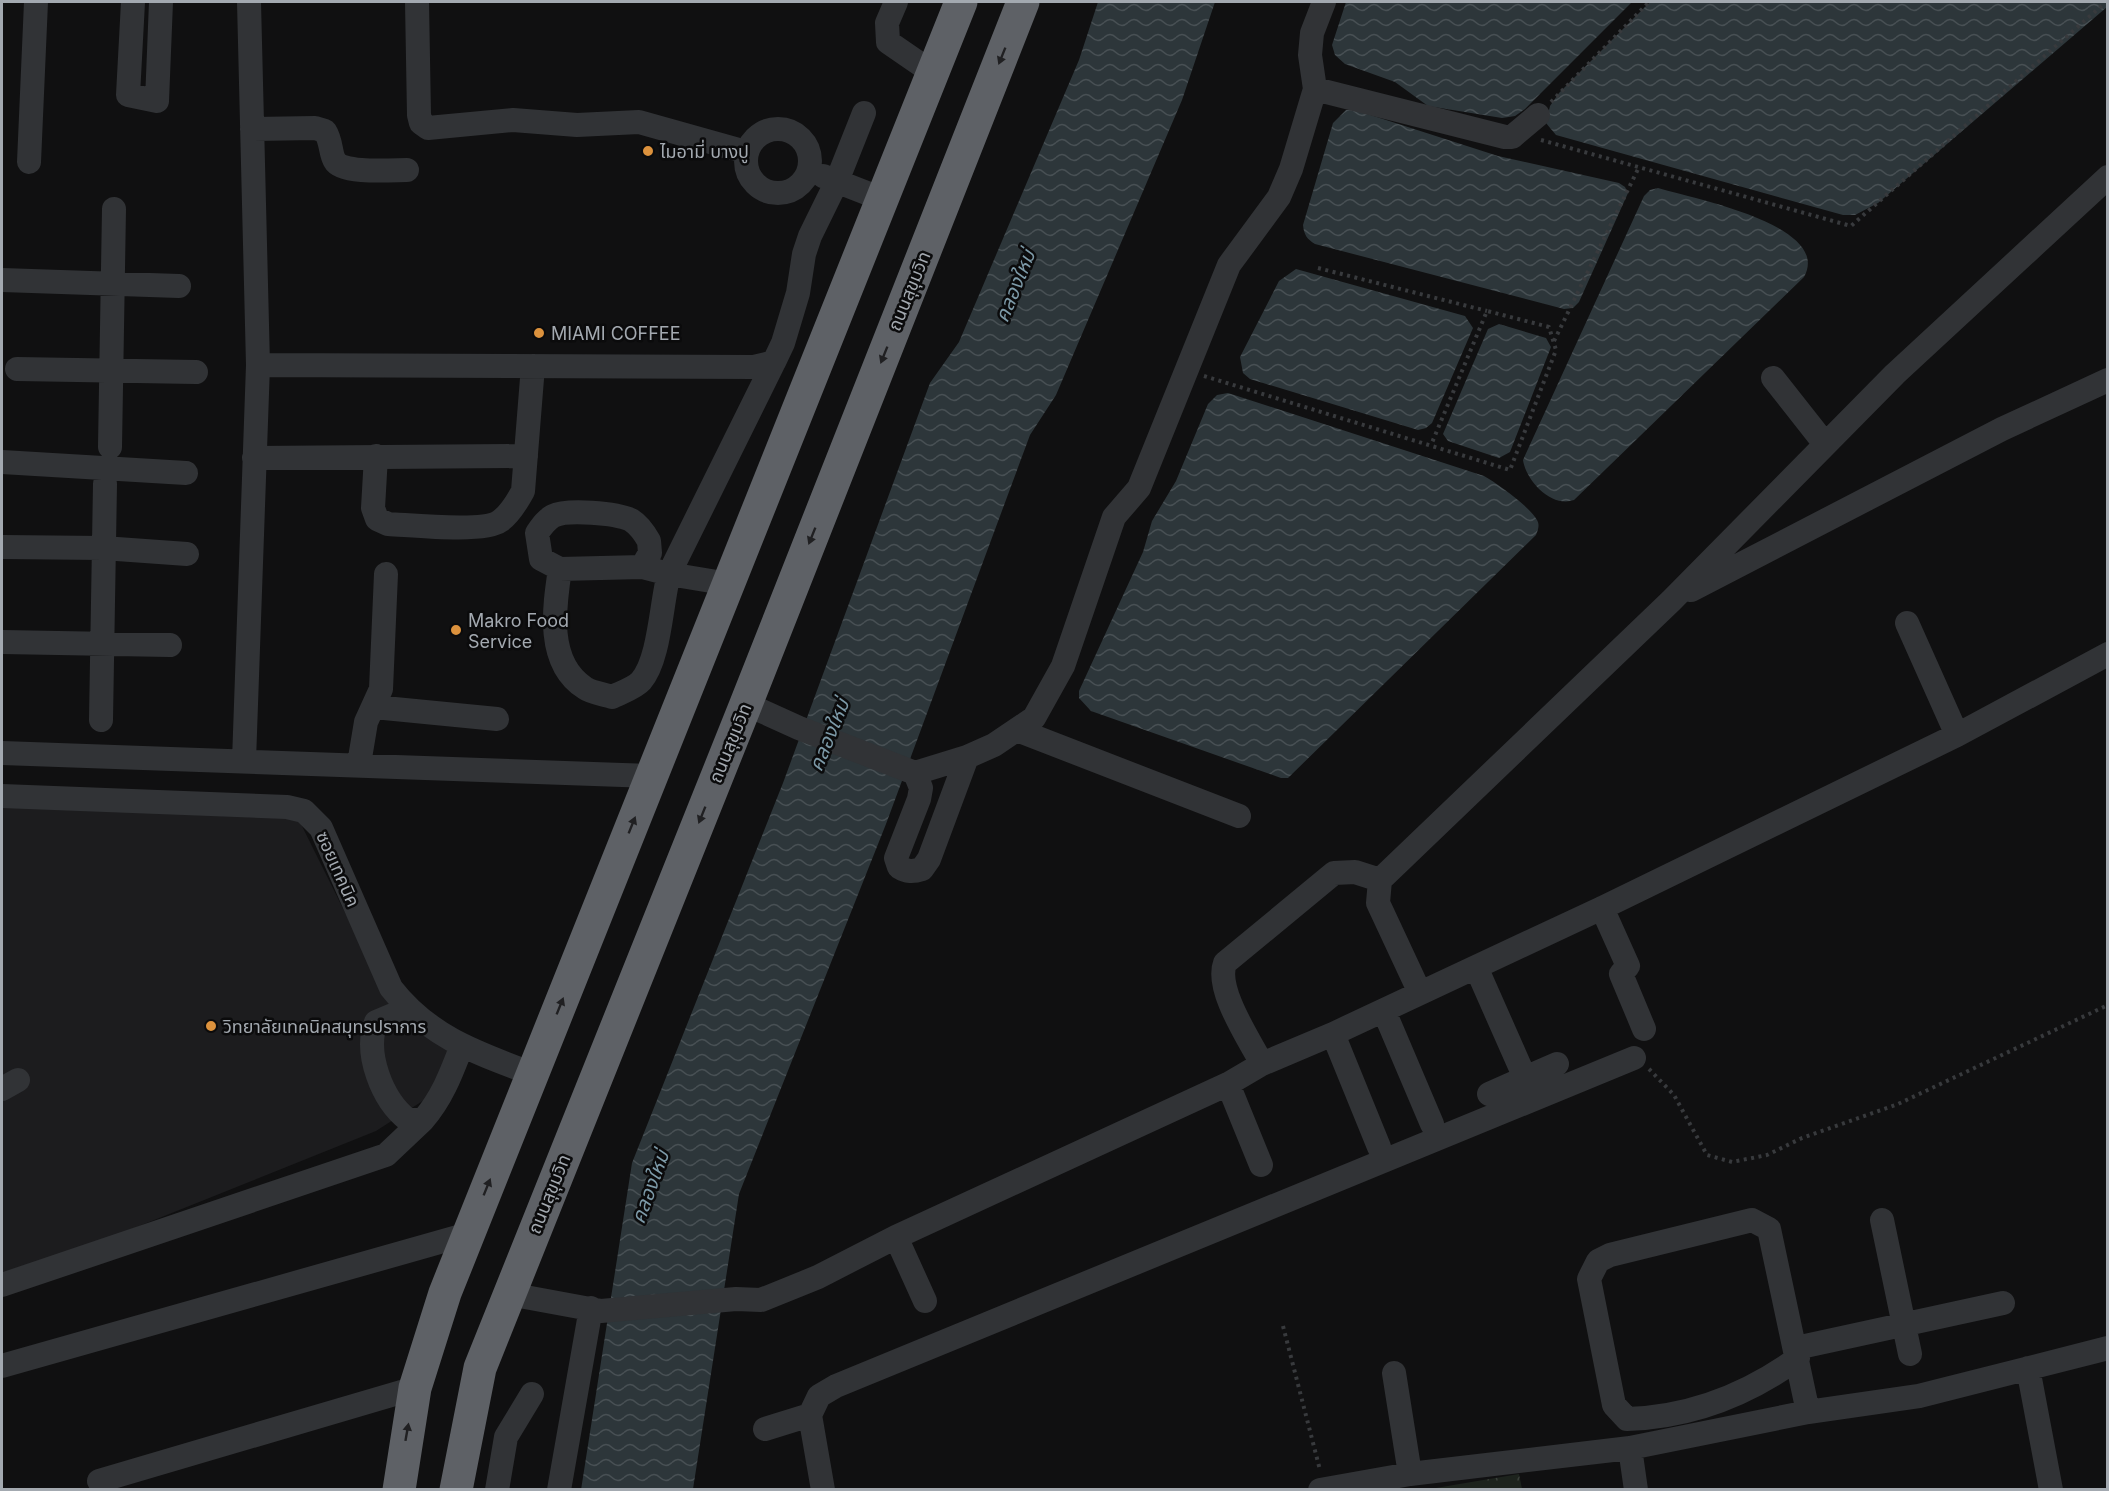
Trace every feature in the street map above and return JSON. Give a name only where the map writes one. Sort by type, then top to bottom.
[{"type":"highway","points":[[399,1490],[415,1388],[445,1293],[962,2]]},
{"type":"highway","name":"ถนนสุขุมวิท","points":[[456,1490],[480,1368],[746,704],[1023,2]]},
{"type":"street","points":[[29,162],[36,2]]},
{"type":"street","points":[[133,2],[128,95],[157,101],[161,2]]},
{"type":"street","points":[[244,760],[258,365],[249,2]]},
{"type":"street","points":[[417,2],[419,115],[421,123],[428,128],[513,120],[577,125],[639,122],[746,152]]},
{"type":"street","points":[[896,2],[887,23],[888,42],[933,73]]},
{"type":"street","points":[[746,704],[800,728],[912,771],[967,757],[994,745],[1034,717],[1063,666],[1114,517],[1139,488],[1229,265],[1279,197],[1315,89],[1310,55],[1312,33],[1324,2]]},
{"type":"street","points":[[1315,89],[1505,137],[1517,133],[1538,115]]},
{"type":"street","points":[[560,569],[555,622],[561,663],[585,689],[612,697],[640,682],[657,645],[663,596],[669,574],[783,343],[798,293],[807,245],[837,181],[864,113]]},
{"type":"street","points":[[252,129],[315,128],[325,131],[332,142],[333,159],[338,165],[347,169],[407,170]]},
{"type":"street","points":[[770,129],[787,129],[801,138],[810,154],[809,171],[800,185],[786,193],[768,193],[754,184],[746,169],[746,152],[755,137],[770,129]]},
{"type":"street","points":[[809,171],[882,200]]},
{"type":"street","points":[[1420,993],[1378,903],[1380,880],[1671,601],[1894,374],[2108,177]]},
{"type":"street","points":[[110,447],[114,209]]},
{"type":"street","points":[[2,280],[179,286]]},
{"type":"street","points":[[258,365],[753,367],[774,362]]},
{"type":"street","points":[[376,456],[373,508],[377,519],[388,524],[484,527],[499,522],[513,508],[524,491],[533,366]]},
{"type":"street","points":[[17,369],[196,372]]},
{"type":"street","points":[[1773,378],[1825,444]]},
{"type":"street","points":[[1671,601],[2002,429],[2108,380]]},
{"type":"street","points":[[254,458],[526,456]]},
{"type":"street","points":[[2,462],[186,472]]},
{"type":"street","points":[[101,720],[105,484]]},
{"type":"street","points":[[642,567],[650,553],[650,541],[632,521],[602,514],[569,512],[554,515],[544,522],[537,533],[541,559],[560,569],[642,567],[729,584]]},
{"type":"street","points":[[3,547],[103,548],[187,554]]},
{"type":"street","points":[[359,764],[366,722],[381,689],[386,574]]},
{"type":"street","points":[[1907,623],[1958,735]]},
{"type":"street","points":[[2,642],[170,645]]},
{"type":"street","points":[[509,1294],[596,1310],[736,1299],[761,1300],[818,1277],[896,1237],[1228,1084],[1262,1064],[1384,1011],[1602,908],[1958,735],[2108,654]]},
{"type":"street","points":[[374,707],[497,719]]},
{"type":"street","points":[[1017,730],[1239,816]]},
{"type":"street","points":[[2,753],[651,776]]},
{"type":"street","points":[[912,771],[921,788],[919,799],[896,858],[899,867],[913,872],[922,869],[929,859],[967,757]]},
{"type":"street","name":"ซอยเทคนิค","points":[[2,796],[286,807],[304,811],[321,828],[391,988],[407,1009],[461,1048],[533,1074]]},
{"type":"street","points":[[1262,1064],[1231,1003],[1221,974],[1225,963],[1334,873],[1355,872],[1380,880]]},
{"type":"street","points":[[1602,908],[1628,966],[1621,974],[1644,1029]]},
{"type":"street","points":[[1476,967],[1525,1078]]},
{"type":"street","points":[[407,1009],[376,1022],[371,1036],[373,1056],[383,1085],[396,1111],[408,1120],[423,1120]]},
{"type":"street","points":[[1384,1011],[1432,1124]]},
{"type":"street","points":[[1333,1034],[1379,1148]]},
{"type":"street","points":[[2,1285],[386,1155],[423,1120],[445,1089],[461,1048]]},
{"type":"street","points":[[822,1490],[810,1415],[819,1396],[836,1386],[1634,1058]]},
{"type":"street","points":[[1489,1094],[1557,1064]]},
{"type":"street","points":[[1228,1084],[1261,1165]]},
{"type":"street","points":[[1808,1412],[1797,1353],[1769,1229],[1752,1220],[1732,1228],[1610,1255],[1599,1261],[1589,1279],[1614,1405],[1627,1419],[1655,1418],[1739,1395],[1771,1378],[1797,1353],[1903,1325],[2003,1303]]},
{"type":"street","points":[[1882,1220],[1910,1354]]},
{"type":"street","points":[[2,1366],[468,1234]]},
{"type":"street","points":[[896,1237],[925,1301]]},
{"type":"street","points":[[559,1490],[596,1310]]},
{"type":"street","points":[[1322,1489],[1410,1474],[1630,1448],[1808,1412],[1919,1396],[2108,1348]]},
{"type":"street","points":[[2028,1368],[2051,1490]]},
{"type":"street","points":[[1394,1373],[1410,1474]]},
{"type":"street","points":[[99,1481],[415,1388]]},
{"type":"street","points":[[497,1490],[506,1437],[532,1394]]},
{"type":"street","points":[[765,1428],[810,1415]]},
{"type":"street","points":[[1630,1448],[1636,1490]]},
{"type":"path","points":[[1538,115],[1649,2]]},
{"type":"path","points":[[1517,133],[1851,226],[2106,2]]},
{"type":"path","points":[[1554,342],[1639,167]]},
{"type":"path","points":[[1186,371],[1510,470],[1556,350],[1549,327],[1318,268]]},
{"type":"path","points":[[1431,446],[1487,311]]},
{"type":"path","points":[[1634,1058],[1655,1074],[1674,1095],[1707,1155],[1732,1162],[1767,1155],[1802,1138],[1898,1104],[2108,1005]]},
{"type":"path","points":[[1283,1326],[1322,1489]]},
{"type":"shaded area","name":"วิทยาลัยเทคนิคสมุทรปราการ","points":[[2,805],[297,816],[390,1003],[451,1049],[435,1093],[376,1131],[2,1281]]},
{"type":"green space","points":[[1519,1474],[1522,1489],[1430,1489]]},
{"type":"water","name":"คลองใหม่","points":[[1098,2],[1215,2],[1182,100],[1056,395],[1030,435],[886,824],[739,1194],[693,1489],[581,1490],[632,1163],[783,783],[930,383],[959,342],[1079,60]]},
{"type":"water","points":[[1346,2],[1632,2],[1525,109],[1515,116],[1502,118],[1428,106],[1395,82],[1345,64],[1335,55],[1332,45]]},
{"type":"water","points":[[1650,2],[2107,2],[2107,7],[1878,203],[1855,215],[1843,215],[1556,135],[1546,123],[1550,106],[1559,93]]},
{"type":"water","points":[[1346,110],[1355,110],[1498,156],[1619,183],[1625,187],[1628,193],[1579,302],[1573,308],[1564,309],[1315,244],[1310,240],[1305,234],[1303,225],[1333,123]]},
{"type":"water","points":[[1658,188],[1726,207],[1779,229],[1798,243],[1807,259],[1804,277],[1574,500],[1557,500],[1541,491],[1535,484],[1523,460],[1644,196],[1650,190]]},
{"type":"water","points":[[1296,269],[1465,316],[1473,328],[1432,423],[1418,430],[1250,379],[1243,373],[1240,357],[1279,281]]},
{"type":"water","points":[[1499,324],[1546,338],[1551,347],[1510,452],[1499,458],[1448,441],[1443,434],[1488,329]]},
{"type":"water","points":[[1228,393],[1484,476],[1520,502],[1533,514],[1538,524],[1536,535],[1288,778],[1281,778],[1091,711],[1079,698],[1079,691],[1143,552],[1152,521],[1176,481],[1208,404],[1217,395]]},
{"type":"place","name":"ไมอามี่ บางปู","points":[[648,151]]},
{"type":"place","name":"MIAMI COFFEE","points":[[539,333]]},
{"type":"place","name":"Makro Food Service","points":[[456,630]]},
{"type":"place","name":"วิทยาลัยเทคนิคสมุทรปราการ","points":[[211,1026]]}]
